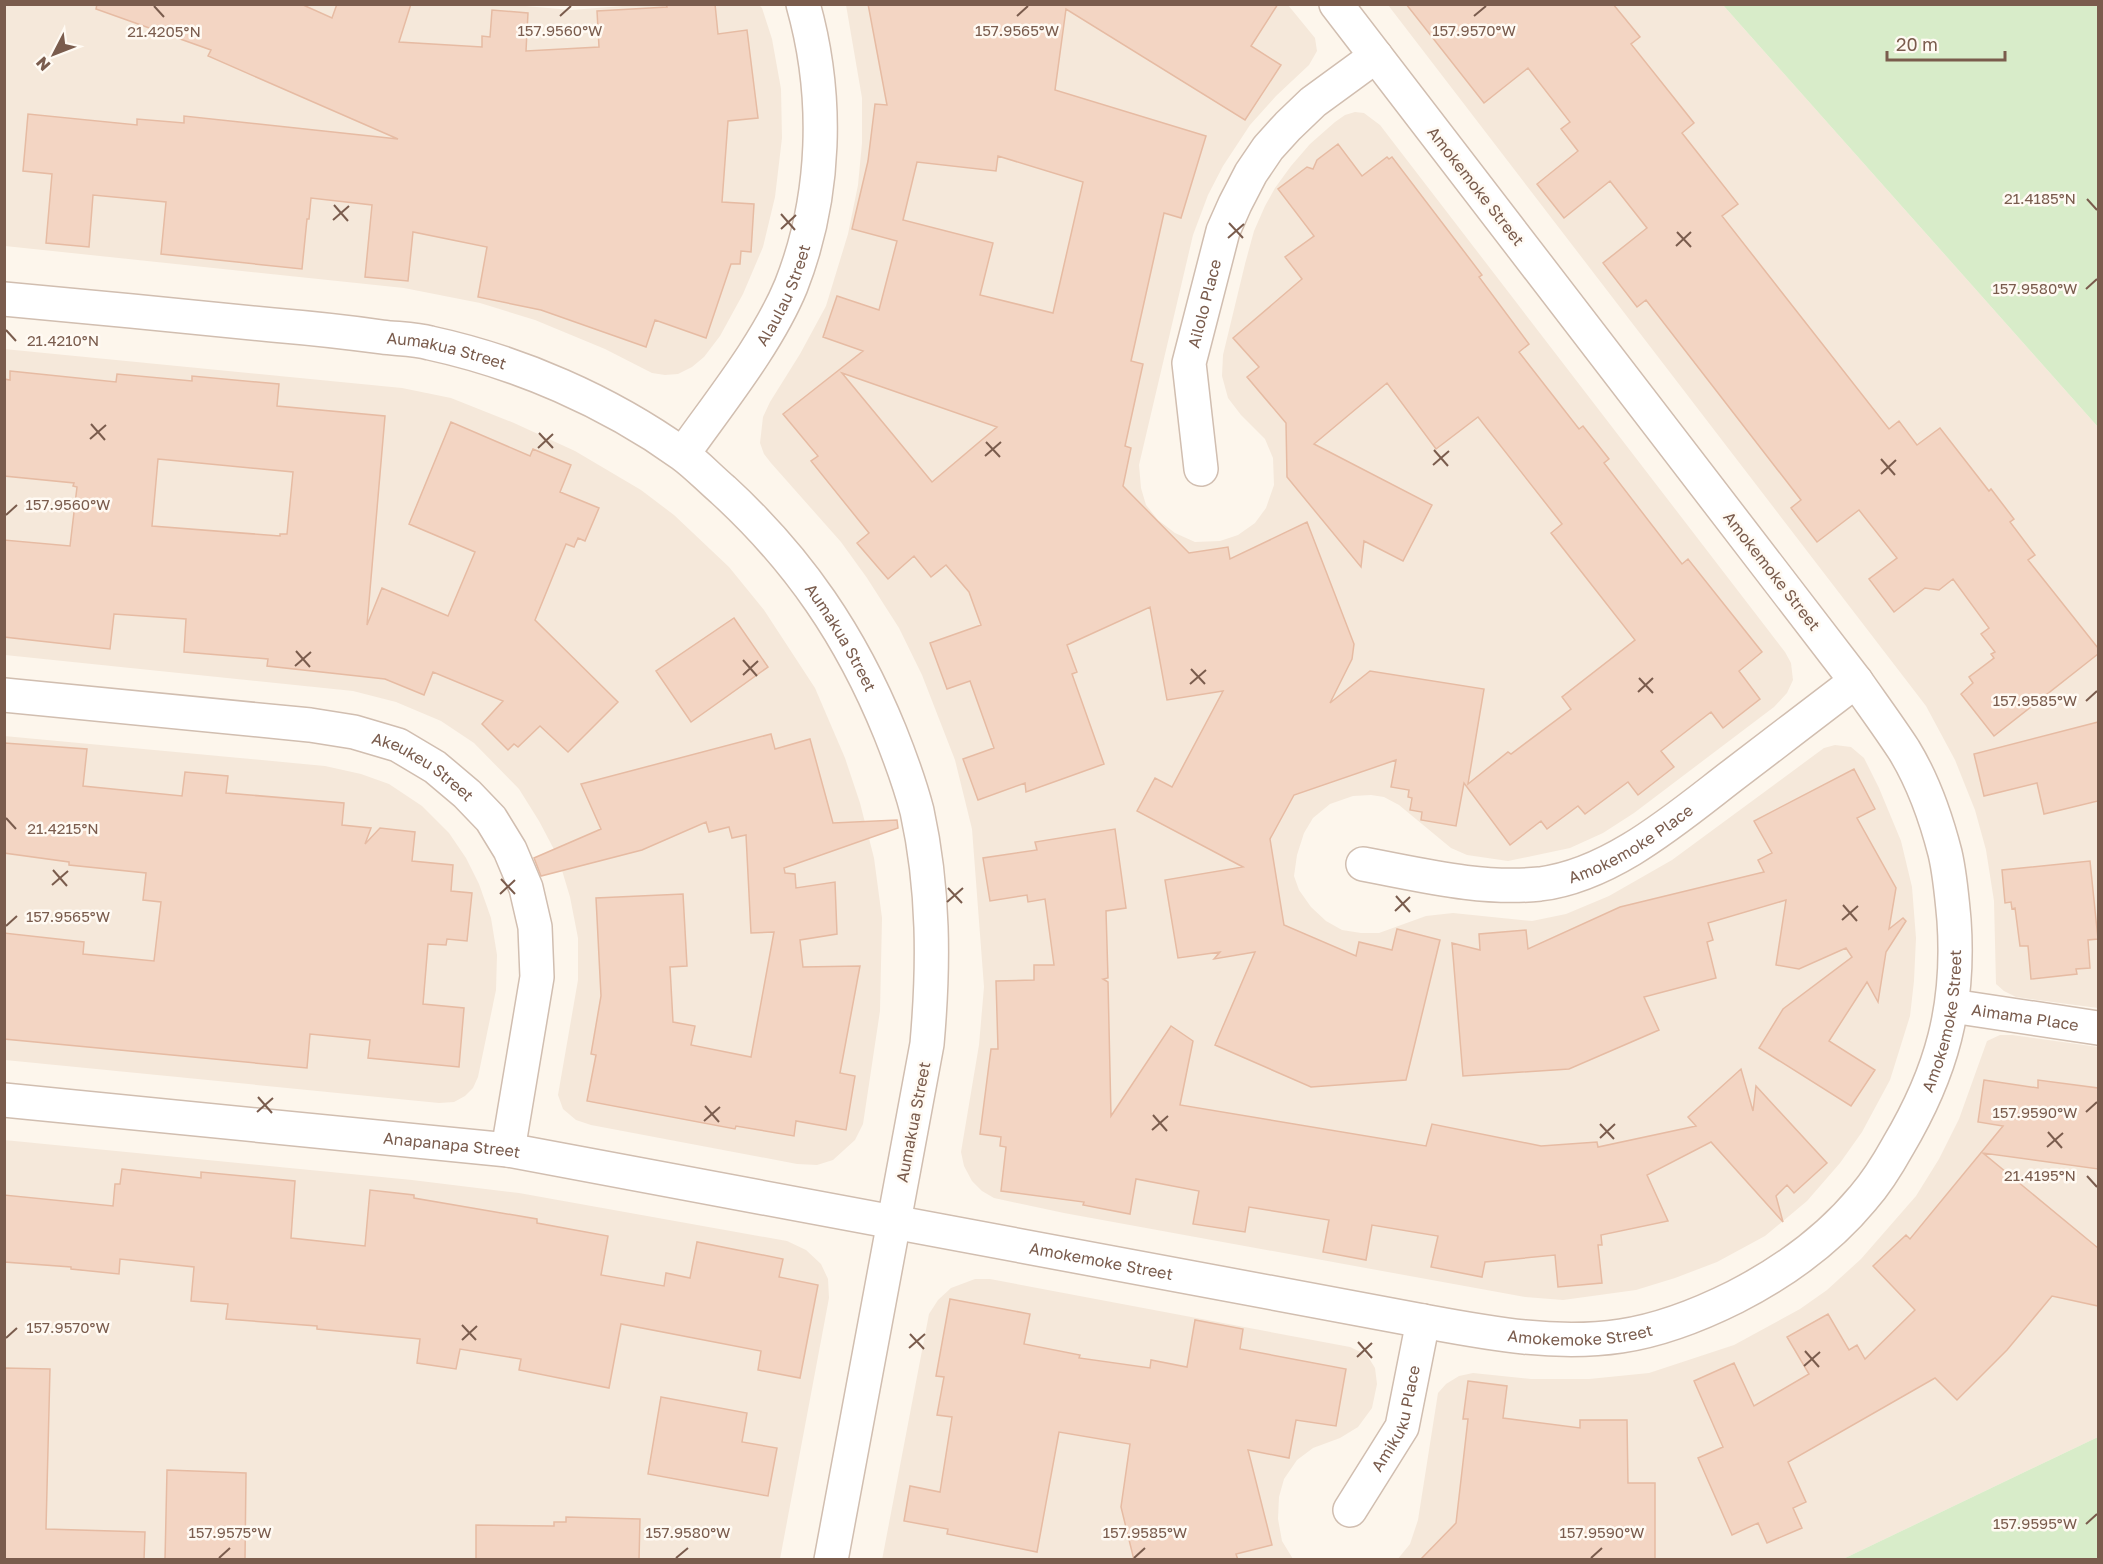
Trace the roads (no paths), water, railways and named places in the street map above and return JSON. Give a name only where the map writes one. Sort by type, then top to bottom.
[{"type":"street","name":"Alaulau Street","points":[[683,454],[751,357],[771,323],[790,287],[803,249],[815,195],[821,130],[820,84],[803,4]]},
{"type":"street","name":"Amokemoke Street","points":[[894,1222],[1484,1332],[1537,1338],[1589,1339],[1622,1336],[1692,1317],[1753,1288],[1788,1265],[1833,1229],[1864,1198],[1884,1169],[1924,1096],[1938,1062],[1952,1006],[1956,954],[1953,904],[1945,854],[1929,801],[1905,752],[1856,681],[1336,4]]},
{"type":"street","name":"Ailolo Place","points":[[1201,469],[1189,363],[1223,231],[1251,173],[1268,148],[1313,102],[1376,56]]},
{"type":"street","name":"Aumakua Street","points":[[4,299],[428,342],[500,362],[553,382],[610,409],[683,454],[741,507],[784,552],[822,602],[848,643],[874,693],[900,757],[916,809],[928,877],[933,980],[927,1044],[831,1560]]},
{"type":"street","name":"Amokemoke Place","points":[[1364,864],[1471,884],[1506,886],[1542,884],[1593,870],[1658,831],[1856,681]]},
{"type":"street","name":"Akeukeu Street","points":[[4,695],[310,725],[354,732],[398,745],[435,767],[467,794],[491,819],[510,850],[526,888],[535,927],[537,977],[508,1150]]},
{"type":"street","name":"Aimama Place","points":[[1952,1006],[2098,1028]]},
{"type":"street","name":"Anapanapa Street","points":[[4,1100],[508,1150],[894,1222]]},
{"type":"street","name":"Amikuku Place","points":[[1350,1510],[1402,1427],[1423,1321]]}]
